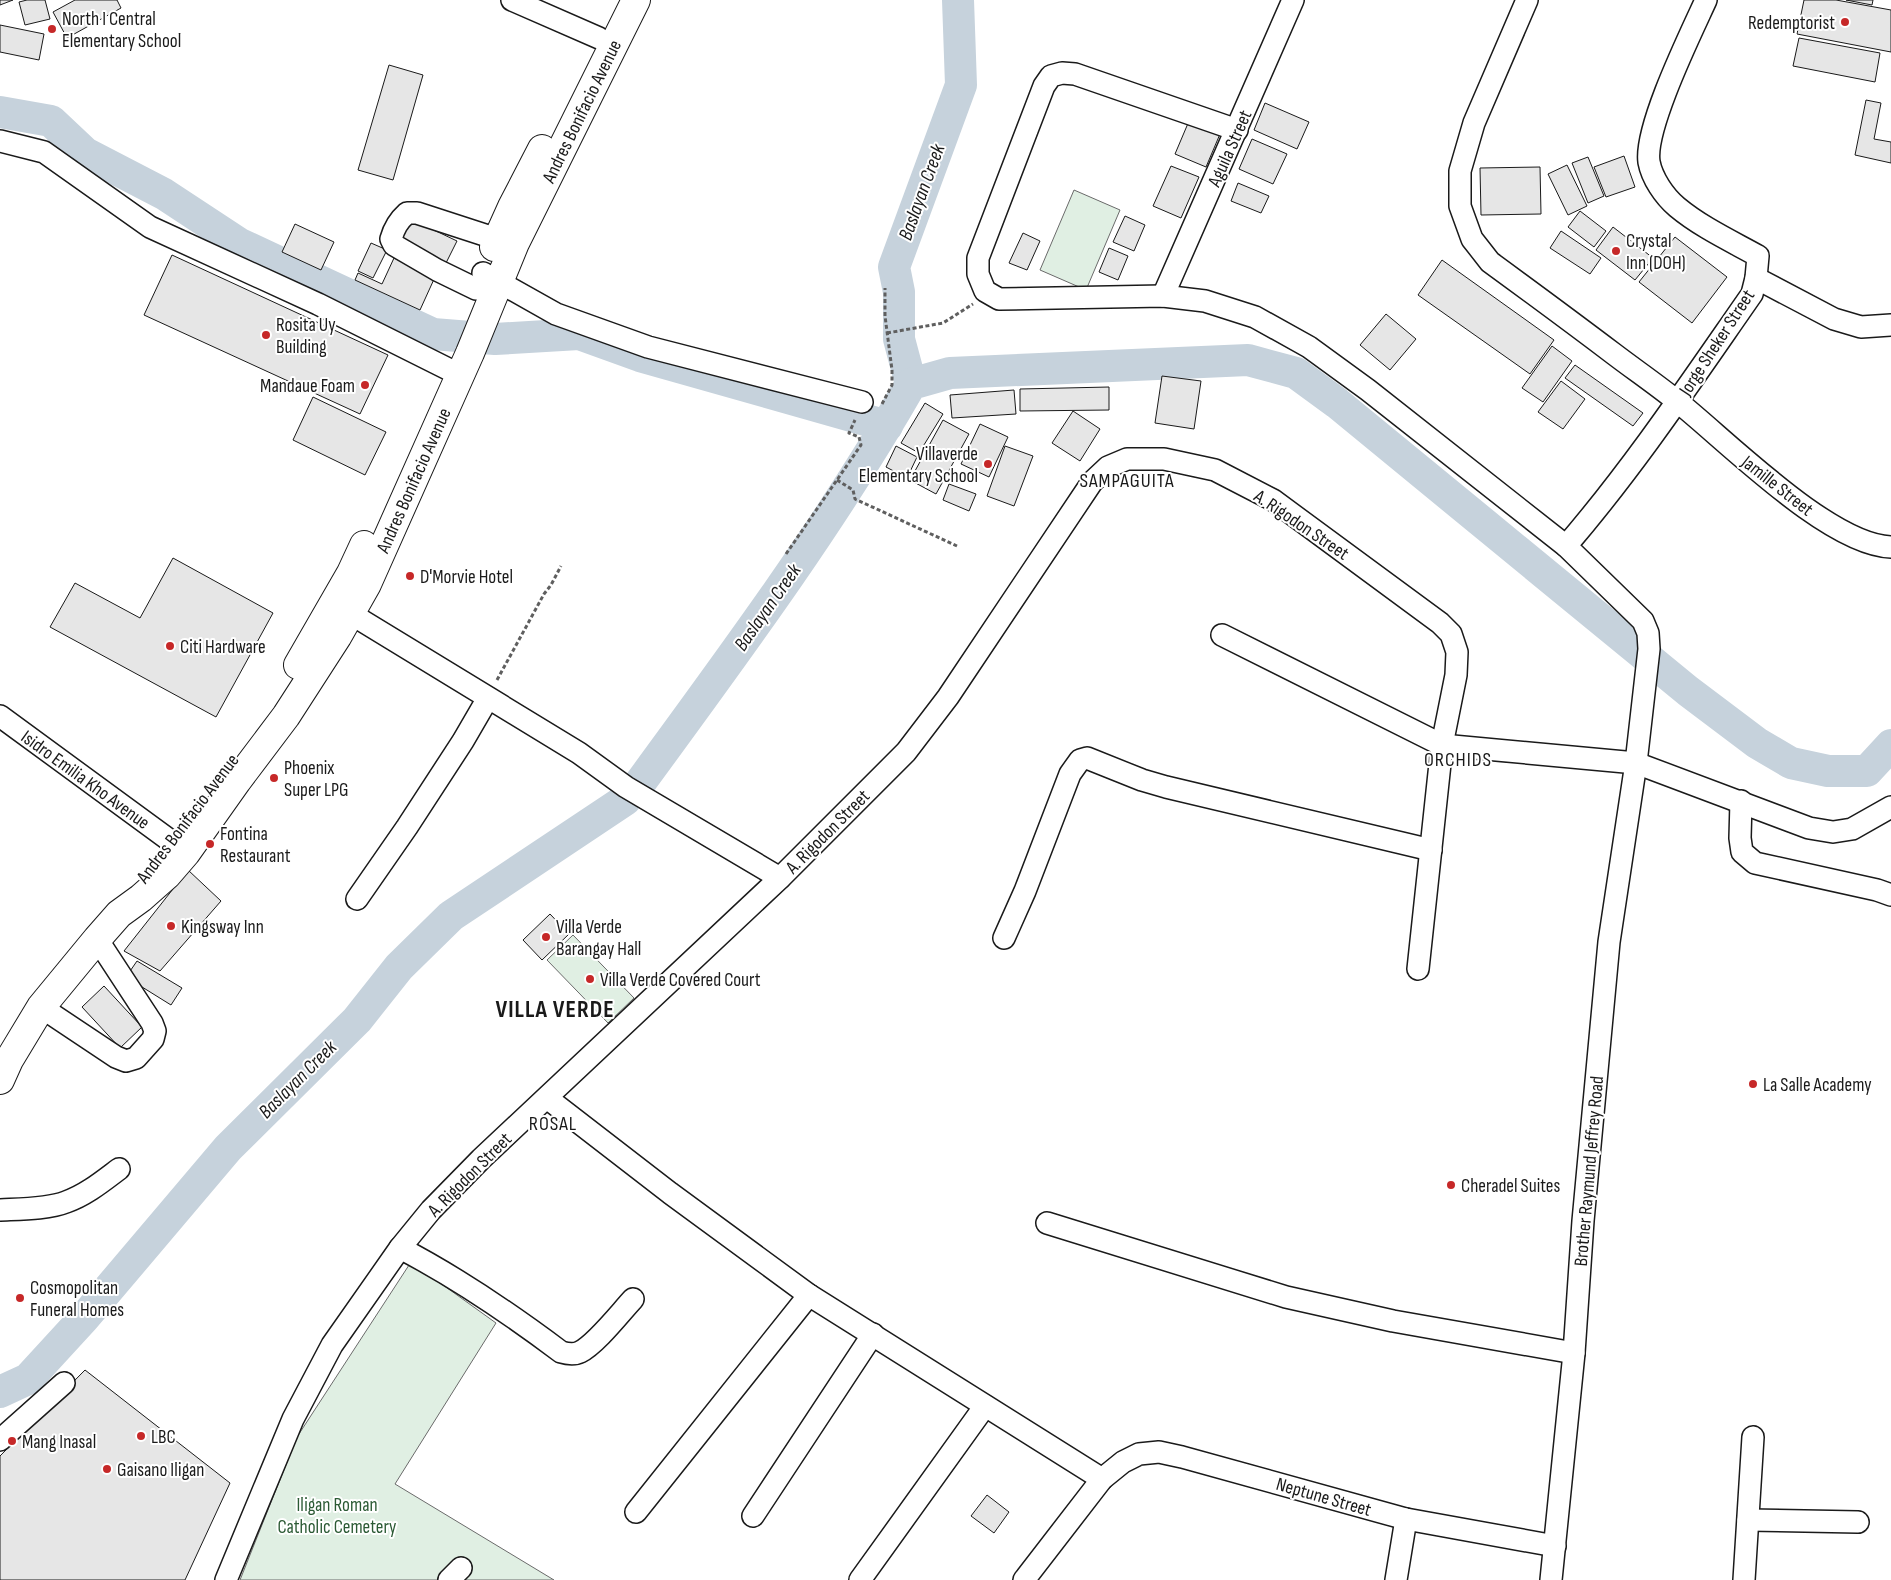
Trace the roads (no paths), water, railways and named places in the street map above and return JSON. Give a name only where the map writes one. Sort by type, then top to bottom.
[{"type":"highway","name":"Andres Bonifacio Avenue","points":[[4,1070],[41,1007],[97,939],[119,914],[167,875],[186,824],[297,666],[342,609],[351,573],[456,361],[483,294],[497,239],[617,0]]},
{"type":"highway","name":"Andres Bonifacio Avenue","points":[[483,294],[515,243],[636,0]]},
{"type":"street","points":[[512,0],[599,38]]},
{"type":"street","name":"Aguila Street","points":[[1163,296],[1294,0]]},
{"type":"street","name":"Jamille Street","points":[[1526,0],[1474,123],[1460,171],[1460,206],[1472,239],[1490,262],[1677,401],[1762,474],[1806,508],[1847,534],[1878,546],[1891,547]]},
{"type":"street","name":"Jorge Sheker Street","points":[[1566,546],[1593,514],[1677,401],[1752,294],[1758,256],[1710,229],[1675,206],[1658,186],[1649,161],[1651,136],[1660,110],[1706,0]]},
{"type":"street","points":[[1237,130],[1075,74],[1062,73],[1051,76],[1044,86],[978,258],[978,274],[984,290],[998,299],[1163,296],[1205,301],[1255,317],[1309,347],[1368,390],[1566,546]]},
{"type":"street","points":[[0,141],[44,152],[150,227],[318,304],[456,361]]},
{"type":"street","points":[[497,239],[417,213],[407,213],[399,220],[393,229],[391,239],[394,245],[483,294],[556,314],[648,347],[871,404]]},
{"type":"street","points":[[1756,278],[1834,319],[1860,327],[1891,325]]},
{"type":"street","name":"A. Rigodon Street","points":[[226,1580],[293,1420],[332,1345],[400,1248],[431,1210],[481,1160],[780,878],[906,752],[948,697],[1092,482],[1108,467],[1127,459],[1164,459],[1215,470],[1281,506],[1440,622],[1450,634],[1458,652],[1456,675],[1442,745],[1418,969]]},
{"type":"street","name":"Brother Raymund Jeffrey Road","points":[[1551,1580],[1574,1353],[1583,1221],[1609,942],[1636,763],[1649,649],[1648,634],[1643,621],[1566,546]]},
{"type":"street","points":[[342,609],[579,753],[626,787],[780,878]]},
{"type":"street","points":[[1222,635],[1442,745],[1636,763],[1809,828],[1833,832],[1852,829],[1891,807]]},
{"type":"street","points":[[357,899],[407,827],[463,741],[488,698]]},
{"type":"street","name":"Isidro Emilia Kho Avenue","points":[[0,716],[179,847]]},
{"type":"street","points":[[1004,938],[1025,891],[1070,774],[1080,760],[1087,758],[1142,780],[1166,787],[1431,850]]},
{"type":"street","points":[[1741,801],[1740,838],[1742,852],[1755,863],[1877,890],[1891,896]]},
{"type":"street","points":[[41,1007],[116,1057],[126,1061],[136,1058],[153,1039],[155,1031],[152,1022],[97,939]]},
{"type":"street","points":[[546,1098],[670,1193],[809,1295],[1102,1479]]},
{"type":"street","points":[[0,1210],[65,1203],[94,1188],[119,1169]]},
{"type":"street","points":[[1047,1223],[1286,1297],[1393,1321],[1574,1353]]},
{"type":"street","points":[[400,1248],[444,1271],[486,1297],[562,1352],[570,1354],[579,1353],[589,1346],[633,1299]]},
{"type":"street","points":[[636,1512],[809,1295]]},
{"type":"street","points":[[753,1516],[873,1334]]},
{"type":"street","points":[[0,1440],[64,1382]]},
{"type":"street","points":[[860,1580],[985,1406]]},
{"type":"street","points":[[1744,1580],[1753,1438]]},
{"type":"street","name":"Neptune Street","points":[[1024,1580],[1102,1479],[1123,1462],[1139,1454],[1159,1452],[1406,1519],[1555,1546]]},
{"type":"street","points":[[1396,1580],[1406,1519]]},
{"type":"street","points":[[1748,1520],[1858,1522]]},
{"type":"waterway","name":"Baslayan Creek","points":[[911,384],[899,339],[899,292],[894,267],[961,85],[958,0]]},
{"type":"waterway","points":[[0,112],[51,121],[85,153],[164,194],[240,244],[433,334],[495,339],[579,334],[640,356],[887,426]]},
{"type":"waterway","points":[[640,783],[746,637],[815,537],[911,384],[950,373],[1248,360],[1296,373],[1337,403],[1688,691],[1757,743],[1791,763],[1828,771],[1867,771],[1891,745]]},
{"type":"waterway","name":"Baslayan Creek","points":[[0,1392],[28,1379],[84,1318],[228,1148],[357,1020],[399,967],[451,916],[625,800]]},
{"type":"place","name":"Redemptorist","points":[[1845,22]]},
{"type":"place","name":"North I Central Elementary School","points":[[52,29]]},
{"type":"place","name":"Crystal Inn (DOH)","points":[[1616,251]]},
{"type":"place","name":"Rosita Uy Building","points":[[266,335]]},
{"type":"place","name":"Mandaue Foam","points":[[365,385]]},
{"type":"place","name":"Villaverde Elementary School","points":[[988,464]]},
{"type":"place","name":"D'Morvie Hotel","points":[[410,576]]},
{"type":"place","name":"Citi Hardware","points":[[170,646]]},
{"type":"place","name":"Phoenix Super LPG","points":[[274,778]]},
{"type":"place","name":"Fontina Restaurant","points":[[210,844]]},
{"type":"place","name":"Kingsway Inn","points":[[171,926]]},
{"type":"place","name":"Villa Verde Barangay Hall","points":[[546,937]]},
{"type":"place","name":"Villa Verde Covered Court","points":[[590,979]]},
{"type":"place","name":"La Salle Academy","points":[[1753,1084]]},
{"type":"place","name":"Cheradel Suites","points":[[1451,1185]]},
{"type":"place","name":"Cosmopolitan Funeral Homes","points":[[20,1298]]},
{"type":"place","name":"LBC","points":[[141,1436]]},
{"type":"place","name":"Mang Inasal","points":[[12,1441]]},
{"type":"place","name":"Gaisano Iligan","points":[[107,1469]]},
{"type":"district","name":"SAMPAGUITA","points":[[1127,480]]},
{"type":"district","name":"ORCHIDS","points":[[1458,759]]},
{"type":"district","name":"VILLA VERDE","points":[[555,1009]]},
{"type":"district","name":"ROSAL","points":[[553,1123]]},
{"type":"park label","name":"Iligan Roman Catholic Cemetery","points":[[337,1515]]}]
